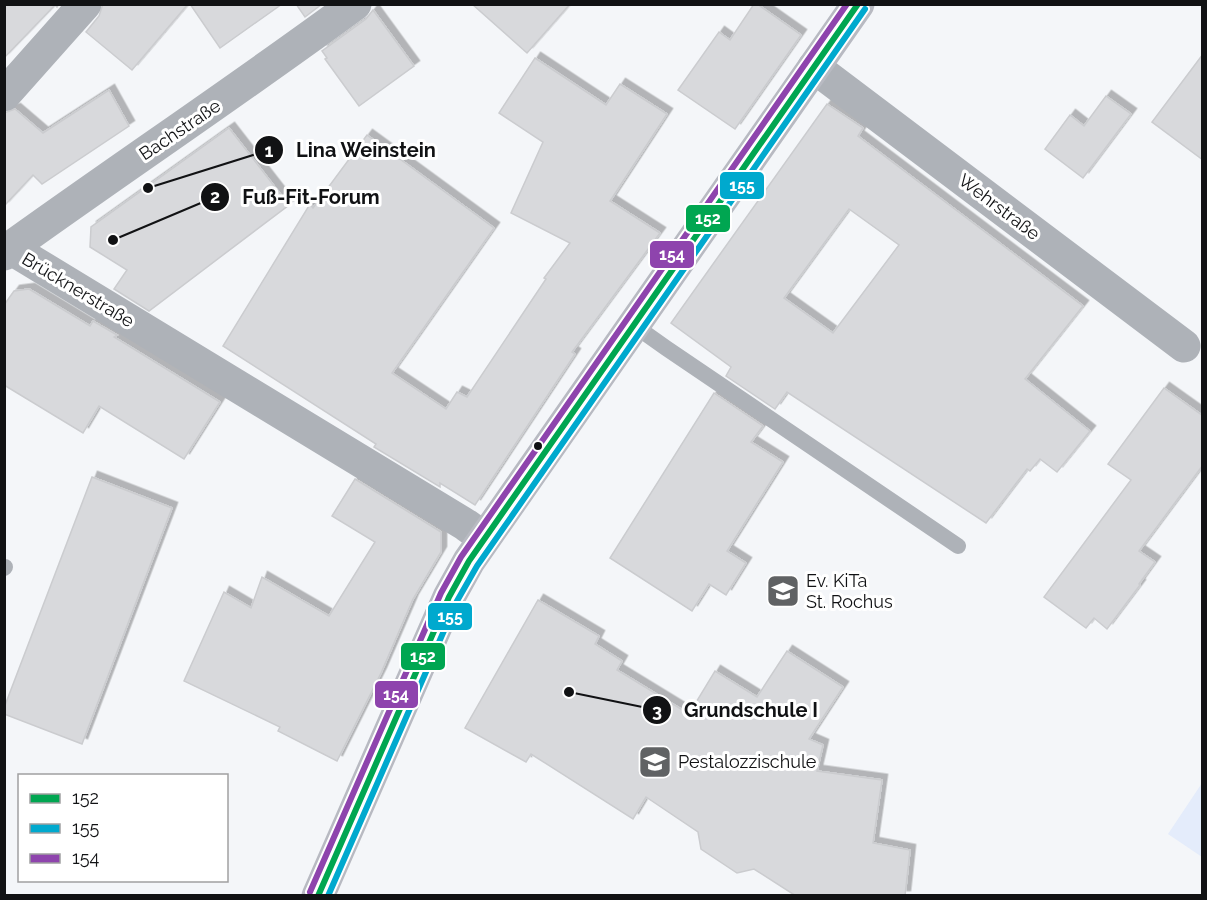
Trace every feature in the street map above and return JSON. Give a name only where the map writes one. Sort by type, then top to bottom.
[{"type":"street","points":[[4,95],[85,4]]},
{"type":"street","name":"Bachstraße","points":[[7,251],[249,82],[355,4]]},
{"type":"street","points":[[318,896],[449,597],[484,538],[635,326],[858,4]]},
{"type":"street","name":"Wehrstraße","points":[[814,67],[1184,346]]},
{"type":"street","name":"Brücknerstraße","points":[[7,251],[466,525],[484,538]]},
{"type":"lane","points":[[635,326],[958,546]]},
{"type":"shaded area","points":[[1202,783],[1202,857],[1168,834]]},
{"type":"building","points":[[4,4],[59,4],[57,7],[55,5],[4,58]]},
{"type":"building","points":[[103,4],[188,4],[132,70],[86,32],[99,16]]},
{"type":"building","points":[[190,4],[282,4],[220,48]]},
{"type":"building","points":[[296,4],[322,4],[305,17]]},
{"type":"building","points":[[472,4],[570,4],[527,53]]},
{"type":"building","points":[[754,4],[801,35],[735,129],[678,90],[719,32],[730,40]]},
{"type":"building","points":[[373,10],[414,66],[359,106],[325,59],[327,58],[322,51],[366,19]]},
{"type":"building","points":[[1203,54],[1203,160],[1152,122]]},
{"type":"building","points":[[535,58],[606,105],[620,84],[667,114],[610,201],[660,233],[572,352],[575,354],[475,505],[440,483],[440,487],[374,447],[376,444],[223,346],[310,204],[313,208],[367,135],[494,228],[392,373],[446,409],[457,392],[467,397],[546,279],[544,278],[570,243],[511,213],[543,142],[499,113]]},
{"type":"building","points":[[109,90],[129,126],[42,184],[33,175],[4,206],[4,113],[15,109],[43,133]]},
{"type":"building","points":[[1106,96],[1131,114],[1083,178],[1045,149],[1070,115],[1084,126]]},
{"type":"building","points":[[827,104],[863,128],[858,136],[1083,306],[1025,379],[1090,431],[1057,472],[1040,459],[1030,471],[1027,469],[986,523],[787,392],[775,409],[726,376],[731,367],[671,323]],"holes":[[[849,209],[899,245],[833,333],[784,298]]]},
{"type":"building","points":[[229,128],[289,205],[149,311],[114,289],[127,270],[90,247],[91,227]]},
{"type":"building","points":[[29,289],[90,326],[93,321],[117,335],[114,337],[220,402],[184,459],[99,406],[83,433],[4,385],[4,305],[14,291]]},
{"type":"building","points":[[1164,388],[1203,416],[1203,465],[1139,551],[1155,562],[1140,585],[1107,629],[1094,618],[1086,628],[1044,597],[1131,480],[1108,464]]},
{"type":"building","points":[[714,393],[763,426],[751,442],[783,462],[727,551],[746,563],[726,595],[709,584],[692,611],[610,558]]},
{"type":"building","points":[[92,477],[172,508],[82,744],[4,714],[4,708]]},
{"type":"building","points":[[355,479],[441,532],[441,552],[413,599],[381,673],[337,761],[278,731],[280,727],[184,681],[224,592],[251,608],[262,577],[329,616],[375,542],[332,516]]},
{"type":"building","points":[[538,600],[599,636],[595,644],[622,661],[617,670],[689,714],[715,671],[757,697],[787,651],[843,687],[809,739],[823,745],[817,771],[882,780],[873,843],[910,850],[905,896],[796,896],[754,869],[737,873],[701,849],[698,832],[646,797],[633,819],[531,754],[526,762],[465,728]]},
{"type":"transit line","name":"154","points":[[310,892],[441,593],[461,557],[847,4]]},
{"type":"transit line","name":"152","points":[[318,896],[449,597],[469,561],[858,4]]},
{"type":"transit line","name":"155","points":[[328,896],[457,601],[477,566],[865,9]]},
{"type":"place","name":"Lina Weinstein","points":[[148,188]]},
{"type":"place","name":"Fuß-Fit-Forum","points":[[113,240]]},
{"type":"place","name":"Ev. KiTa St. Rochus","points":[[783,591]]},
{"type":"place","name":"Grundschule I","points":[[569,692]]},
{"type":"place","name":"Pestalozzischule","points":[[655,762]]}]
